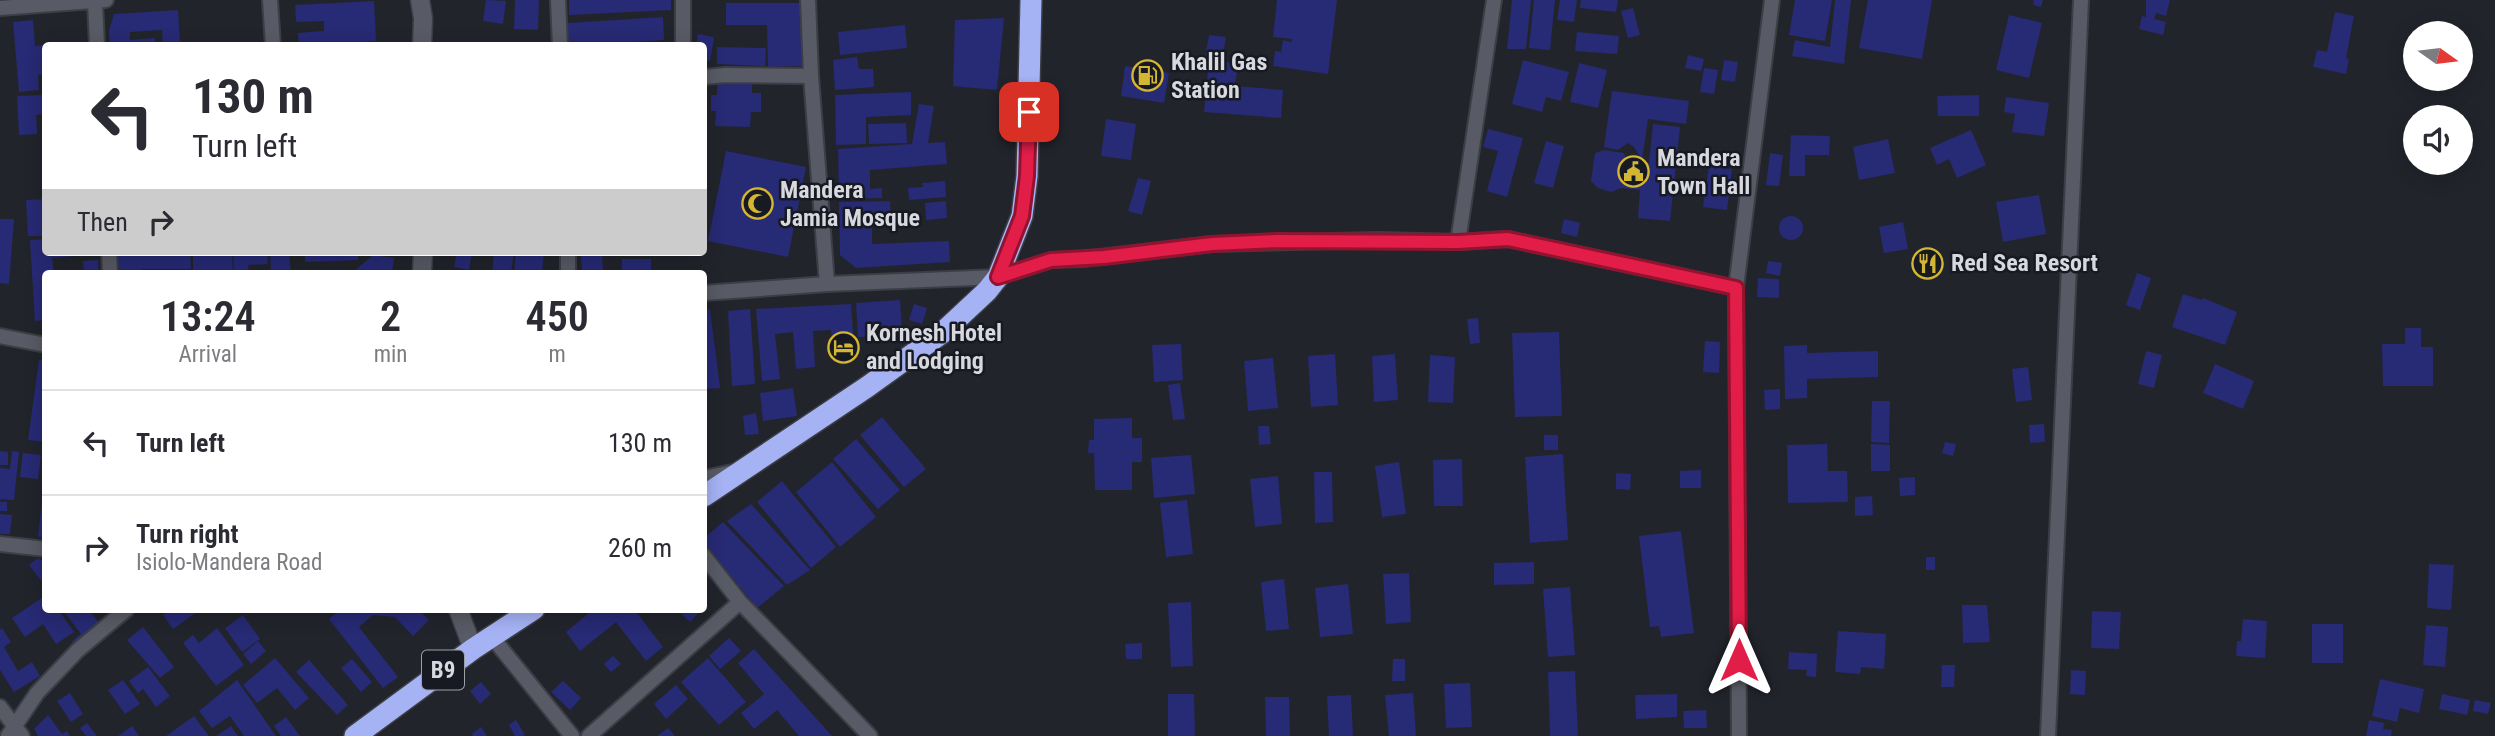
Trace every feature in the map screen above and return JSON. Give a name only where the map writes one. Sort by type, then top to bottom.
[{"type":"highway","points":[[707,494],[867,387],[942,333],[987,291],[998,277],[1022,216],[1027,176],[1031,0]]},
{"type":"highway","name":"B9","points":[[355,736],[473,649],[528,613]]},
{"type":"main road","points":[[420,0],[422,42]]},
{"type":"main road","points":[[460,613],[473,649]]},
{"type":"street","points":[[5,5],[106,0]]},
{"type":"street","points":[[271,0],[272,42]]},
{"type":"street","points":[[558,0],[560,42]]},
{"type":"street","points":[[683,0],[684,42]]},
{"type":"street","points":[[808,0],[827,284]]},
{"type":"street","points":[[1458,242],[1494,0]]},
{"type":"street","points":[[1740,736],[1736,288],[1772,0]]},
{"type":"street","points":[[2048,736],[2081,0]]},
{"type":"street","points":[[95,1],[97,42]]},
{"type":"street","points":[[707,77],[811,76]]},
{"type":"street","points":[[707,293],[827,284],[998,277],[1051,260],[1104,257],[1212,244],[1330,240],[1458,242],[1508,239],[1736,288]]},
{"type":"street","points":[[0,337],[42,344]]},
{"type":"street","points":[[707,477],[742,470]]},
{"type":"street","points":[[0,544],[42,549]]},
{"type":"street","points":[[707,560],[740,602],[870,736]]},
{"type":"street","points":[[589,736],[740,602]]},
{"type":"street","points":[[0,707],[15,733],[46,684],[78,650],[122,613]]},
{"type":"street","points":[[492,637],[572,736]]},
{"type":"building","points":[[486,0],[506,1],[503,24],[483,21]]},
{"type":"building","points":[[515,0],[539,0],[538,30],[514,29]]},
{"type":"building","points":[[569,0],[671,0],[671,10],[569,15]]},
{"type":"building","points":[[1277,0],[1337,0],[1328,74],[1273,66],[1275,51],[1281,52],[1283,40],[1291,42],[1292,39],[1273,37]]},
{"type":"building","points":[[1512,0],[1531,0],[1526,49],[1507,49]]},
{"type":"building","points":[[1534,0],[1555,0],[1550,50],[1529,48]]},
{"type":"building","points":[[1560,0],[1577,0],[1574,22],[1557,20]]},
{"type":"building","points":[[1581,0],[1618,0],[1616,12],[1580,8]]},
{"type":"building","points":[[1795,0],[1832,0],[1825,41],[1789,35]]},
{"type":"building","points":[[1835,0],[1851,0],[1844,64],[1792,56],[1795,40],[1830,47]]},
{"type":"building","points":[[1868,0],[1932,0],[1922,59],[1859,48]]},
{"type":"building","points":[[2034,0],[2043,0],[2041,7],[2033,5]]},
{"type":"building","points":[[2146,0],[2170,0],[2166,16],[2156,13],[2154,19],[2166,22],[2163,35],[2139,29],[2142,16],[2146,17]]},
{"type":"building","points":[[374,1],[376,41],[299,42],[298,33],[324,31],[324,21],[296,22],[295,5]]},
{"type":"building","points":[[726,3],[801,3],[803,66],[768,67],[767,25],[726,25]]},
{"type":"building","points":[[1633,8],[1640,35],[1628,38],[1621,11]]},
{"type":"building","points":[[178,10],[180,42],[163,42],[162,30],[130,32],[130,40],[155,38],[155,42],[110,42],[109,31],[114,14]]},
{"type":"building","points":[[2335,12],[2354,16],[2346,58],[2349,59],[2346,74],[2313,67],[2317,50],[2327,52]]},
{"type":"building","points":[[2009,15],[2042,23],[2029,78],[1996,70]]},
{"type":"building","points":[[663,17],[664,40],[568,42],[568,23]]},
{"type":"building","points":[[1004,18],[997,90],[953,86],[955,20]]},
{"type":"building","points":[[33,20],[35,46],[42,45],[39,90],[19,92],[13,22]]},
{"type":"building","points":[[905,25],[907,48],[840,55],[838,32]]},
{"type":"building","points":[[1577,32],[1619,36],[1617,54],[1575,51]]},
{"type":"building","points":[[698,34],[714,37],[710,61],[707,60],[707,42],[697,42]]},
{"type":"building","points":[[1209,35],[1226,37],[1222,60],[1205,57]]},
{"type":"building","points":[[717,47],[766,48],[765,66],[717,64]]},
{"type":"building","points":[[1688,55],[1704,59],[1701,71],[1685,68]]},
{"type":"building","points":[[857,57],[859,69],[873,69],[874,87],[835,90],[833,60]]},
{"type":"building","points":[[1209,60],[1238,63],[1235,86],[1283,90],[1281,118],[1204,112]]},
{"type":"building","points":[[1523,60],[1569,72],[1561,101],[1546,97],[1542,112],[1512,104]]},
{"type":"building","points":[[1724,60],[1738,62],[1735,82],[1721,80]]},
{"type":"building","points":[[1579,63],[1607,70],[1598,108],[1570,102]]},
{"type":"building","points":[[1125,66],[1169,73],[1164,103],[1121,96]]},
{"type":"building","points":[[1704,68],[1718,70],[1714,94],[1700,92]]},
{"type":"building","points":[[717,83],[752,84],[752,93],[761,93],[761,112],[751,112],[750,127],[715,126],[716,111],[711,111],[711,95],[717,95]]},
{"type":"building","points":[[1612,91],[1689,101],[1686,124],[1648,119],[1642,160],[1628,143],[1618,150],[1604,147]]},
{"type":"building","points":[[911,92],[911,115],[866,117],[866,144],[836,145],[835,95]]},
{"type":"building","points":[[42,95],[42,114],[36,115],[37,134],[19,135],[17,96]]},
{"type":"building","points":[[1979,95],[1979,116],[1938,116],[1937,96]]},
{"type":"building","points":[[2006,97],[2049,103],[2044,136],[2012,132],[2015,114],[2004,112]]},
{"type":"building","points":[[919,104],[934,106],[928,143],[945,142],[947,164],[870,170],[870,189],[882,188],[882,198],[839,199],[838,149],[912,144]]},
{"type":"building","points":[[1106,119],[1136,124],[1131,160],[1101,156]]},
{"type":"building","points":[[906,123],[907,143],[869,144],[868,124]]},
{"type":"building","name":"Mandera Town Hall","points":[[1653,124],[1680,127],[1670,221],[1638,218],[1640,190],[1621,188],[1611,192],[1598,188],[1591,181],[1595,153],[1604,150],[1624,153],[1627,161],[1649,163]]},
{"type":"building","points":[[1488,129],[1523,138],[1507,197],[1487,191],[1498,151],[1483,147]]},
{"type":"building","points":[[1971,130],[1986,165],[1957,178],[1949,159],[1937,165],[1930,148]]},
{"type":"building","points":[[1791,135],[1830,136],[1829,155],[1805,155],[1805,176],[1789,176]]},
{"type":"building","points":[[1888,139],[1895,173],[1859,180],[1853,147]]},
{"type":"building","points":[[1546,141],[1564,146],[1553,188],[1534,183]]},
{"type":"building","name":"Mandera Jamia Mosque","points":[[726,151],[806,167],[788,257],[708,241]]},
{"type":"building","points":[[1770,153],[1783,155],[1779,186],[1766,185]]},
{"type":"building","points":[[1709,166],[1732,169],[1727,210],[1703,207]]},
{"type":"building","points":[[1138,178],[1151,181],[1142,215],[1128,211]]},
{"type":"building","points":[[945,181],[946,197],[909,200],[908,188],[923,187],[922,183]]},
{"type":"building","points":[[2039,195],[2046,234],[2003,242],[1996,202]]},
{"type":"building","points":[[42,199],[42,236],[28,236],[26,200]]},
{"type":"building","points":[[890,201],[891,220],[872,221],[872,244],[949,241],[950,262],[856,268],[840,255],[839,202]]},
{"type":"building","points":[[946,201],[947,218],[926,220],[925,203]]},
{"type":"building","points":[[1791,216],[1800,219],[1803,228],[1800,237],[1791,240],[1782,237],[1779,228],[1782,219]]},
{"type":"building","points":[[0,219],[14,219],[9,284],[0,283]]},
{"type":"building","points":[[1564,219],[1580,223],[1577,237],[1561,233]]},
{"type":"building","points":[[1903,222],[1908,249],[1884,253],[1879,227]]},
{"type":"building","points":[[42,239],[42,256],[74,256],[52,258],[54,270],[42,270],[42,320],[35,321],[30,240]]},
{"type":"building","points":[[118,256],[190,256],[191,269],[118,270]]},
{"type":"building","points":[[193,256],[232,256],[233,270],[193,270]]},
{"type":"building","points":[[233,256],[267,256],[268,264],[248,265],[249,270],[234,270]]},
{"type":"building","points":[[270,256],[289,256],[291,270],[271,270]]},
{"type":"building","points":[[305,256],[358,256],[358,260],[305,262]]},
{"type":"building","points":[[372,256],[394,258],[392,270],[356,270]]},
{"type":"building","points":[[456,256],[471,256],[469,270],[454,267]]},
{"type":"building","points":[[494,256],[513,256],[511,270],[492,270]]},
{"type":"building","points":[[516,256],[544,256],[542,270],[514,270]]},
{"type":"building","points":[[581,256],[602,256],[603,270],[582,270]]},
{"type":"building","points":[[622,259],[651,259],[651,270],[622,270]]},
{"type":"building","points":[[98,260],[99,270],[84,270],[83,261]]},
{"type":"building","points":[[1768,261],[1782,263],[1780,276],[1766,273]]},
{"type":"building","points":[[2137,273],[2151,278],[2140,310],[2126,305]]},
{"type":"building","points":[[1758,278],[1779,279],[1779,298],[1757,297]]},
{"type":"building","points":[[2183,294],[2202,300],[2203,298],[2237,312],[2225,345],[2172,327]]},
{"type":"building","points":[[900,300],[902,335],[858,337],[856,303]]},
{"type":"building","name":"Kornesh Hotel and Lodging","points":[[851,304],[855,360],[833,362],[831,330],[813,331],[815,367],[796,369],[793,332],[775,334],[780,379],[762,381],[756,309]]},
{"type":"building","points":[[914,304],[927,308],[922,324],[909,320]]},
{"type":"building","points":[[710,309],[720,388],[707,389],[707,310]]},
{"type":"building","points":[[750,309],[755,384],[732,386],[728,311]]},
{"type":"building","points":[[1478,318],[1480,343],[1470,344],[1467,319]]},
{"type":"building","points":[[2405,328],[2421,328],[2421,347],[2433,347],[2433,386],[2383,386],[2382,344],[2405,344]]},
{"type":"building","points":[[1559,332],[1562,416],[1515,417],[1512,333]]},
{"type":"building","points":[[1705,341],[1720,342],[1719,373],[1703,372]]},
{"type":"building","points":[[1181,344],[1183,380],[1154,382],[1152,345]]},
{"type":"building","points":[[1807,345],[1807,353],[1878,351],[1878,377],[1807,379],[1807,398],[1785,399],[1784,346]]},
{"type":"building","points":[[2146,351],[2162,355],[2154,388],[2138,384]]},
{"type":"building","points":[[1335,354],[1338,405],[1311,407],[1308,356]]},
{"type":"building","points":[[1395,354],[1398,400],[1374,402],[1372,356]]},
{"type":"building","points":[[1430,355],[1455,357],[1453,403],[1428,402]]},
{"type":"building","points":[[1273,358],[1278,408],[1248,411],[1244,361]]},
{"type":"building","points":[[39,360],[42,360],[42,442],[28,440]]},
{"type":"building","points":[[2215,364],[2254,381],[2243,409],[2203,393]]},
{"type":"building","points":[[2028,367],[2032,400],[2016,402],[2012,369]]},
{"type":"building","points":[[1180,383],[1185,419],[1173,420],[1168,385]]},
{"type":"building","points":[[793,388],[797,416],[763,421],[760,393]]},
{"type":"building","points":[[1780,389],[1780,409],[1765,410],[1764,390]]},
{"type":"building","points":[[1872,401],[1890,401],[1889,443],[1871,442]]},
{"type":"building","points":[[756,413],[759,434],[745,435],[743,416]]},
{"type":"building","points":[[882,417],[926,469],[904,487],[860,435]]},
{"type":"building","points":[[1132,418],[1132,438],[1142,438],[1142,462],[1132,462],[1132,490],[1095,490],[1094,453],[1088,453],[1089,440],[1094,440],[1094,419]]},
{"type":"building","points":[[2044,424],[2045,442],[2030,443],[2029,425]]},
{"type":"building","points":[[1258,426],[1269,426],[1271,444],[1259,445]]},
{"type":"building","points":[[1544,435],[1558,435],[1558,450],[1544,450]]},
{"type":"building","points":[[856,439],[900,490],[878,509],[833,459]]},
{"type":"building","points":[[1945,442],[1956,444],[1953,456],[1942,453]]},
{"type":"building","points":[[1827,444],[1828,471],[1847,471],[1848,502],[1788,503],[1787,445]]},
{"type":"building","points":[[1871,444],[1890,445],[1890,471],[1871,471]]},
{"type":"building","points":[[0,451],[8,452],[8,465],[0,465]]},
{"type":"building","points":[[12,451],[19,452],[14,500],[0,499],[0,468],[10,469]]},
{"type":"building","points":[[23,453],[41,455],[38,479],[20,477]]},
{"type":"building","points":[[1563,454],[1568,540],[1530,543],[1525,457]]},
{"type":"building","points":[[1191,455],[1195,494],[1154,498],[1151,458]]},
{"type":"building","points":[[1462,459],[1463,506],[1434,506],[1433,460]]},
{"type":"building","points":[[832,462],[876,517],[840,547],[796,492]]},
{"type":"building","points":[[1399,462],[1406,514],[1382,517],[1375,466]]},
{"type":"building","points":[[1701,470],[1701,488],[1680,488],[1680,471]]},
{"type":"building","points":[[1314,472],[1332,472],[1333,522],[1315,523]]},
{"type":"building","points":[[1616,473],[1631,474],[1630,490],[1616,489]]},
{"type":"building","points":[[1278,476],[1282,524],[1255,527],[1250,479]]},
{"type":"building","points":[[1915,477],[1915,495],[1900,496],[1899,478]]},
{"type":"building","points":[[782,481],[836,547],[811,568],[757,502]]},
{"type":"building","points":[[1872,496],[1873,515],[1855,516],[1855,497]]},
{"type":"building","points":[[1187,500],[1193,554],[1166,557],[1160,503]]},
{"type":"building","points":[[0,502],[7,502],[7,511],[0,511]]},
{"type":"building","points":[[42,502],[42,537],[38,537]]},
{"type":"building","points":[[751,504],[810,570],[787,585],[727,521]]},
{"type":"building","points":[[0,514],[12,515],[10,534],[0,534]]},
{"type":"building","points":[[723,522],[784,586],[757,608],[707,547],[707,535]]},
{"type":"building","points":[[1681,531],[1694,633],[1661,637],[1659,626],[1650,627],[1639,536]]},
{"type":"building","points":[[1926,557],[1935,557],[1935,570],[1926,570]]},
{"type":"building","points":[[38,558],[42,560],[42,582],[29,565]]},
{"type":"building","points":[[1534,562],[1534,584],[1494,585],[1494,563]]},
{"type":"building","points":[[2429,564],[2454,565],[2451,610],[2427,608]]},
{"type":"building","points":[[1409,573],[1411,622],[1386,624],[1383,574]]},
{"type":"building","points":[[1284,579],[1289,629],[1266,631],[1261,582]]},
{"type":"building","points":[[1348,584],[1353,634],[1320,637],[1315,588]]},
{"type":"building","points":[[1570,587],[1575,655],[1548,657],[1543,589]]},
{"type":"building","points":[[42,598],[42,613],[61,613],[74,632],[56,644],[43,624],[25,637],[12,618]]},
{"type":"building","points":[[1191,602],[1193,666],[1171,667],[1168,603]]},
{"type":"building","points":[[1962,605],[1987,605],[1990,642],[1963,643]]},
{"type":"building","points":[[2092,611],[2121,612],[2119,649],[2091,648]]},
{"type":"building","points":[[65,613],[91,613],[100,624],[74,644],[72,641],[81,634]]},
{"type":"building","points":[[166,613],[195,613],[173,629],[163,615]]},
{"type":"building","points":[[336,613],[422,613],[429,620],[413,636],[395,617],[373,615],[359,627],[398,677],[383,688],[329,619]]},
{"type":"building","points":[[589,613],[637,613],[663,647],[646,661],[616,622],[580,651],[566,632]]},
{"type":"building","points":[[680,613],[698,613],[690,622]]},
{"type":"building","points":[[243,615],[260,639],[242,652],[225,628]]},
{"type":"building","points":[[2243,619],[2267,621],[2265,658],[2236,656],[2237,641],[2241,641]]},
{"type":"building","points":[[2312,624],[2343,624],[2343,663],[2312,663]]},
{"type":"building","points":[[2426,625],[2448,627],[2445,667],[2423,665]]},
{"type":"building","points":[[143,627],[174,667],[160,678],[127,640]]},
{"type":"building","points":[[2,628],[11,642],[4,647],[18,671],[32,662],[40,676],[14,692],[0,670]]},
{"type":"building","points":[[217,628],[244,665],[216,686],[183,643],[193,635],[199,643]]},
{"type":"building","points":[[1838,631],[1886,634],[1884,669],[1861,667],[1860,674],[1835,672]]},
{"type":"building","points":[[729,638],[741,651],[720,669],[709,656]]},
{"type":"building","points":[[258,641],[266,651],[251,664],[243,654]]},
{"type":"building","points":[[1142,643],[1142,659],[1126,659],[1125,644]]},
{"type":"building","points":[[754,649],[832,736],[799,736],[777,710],[754,729],[741,713],[764,694],[738,663]]},
{"type":"building","points":[[1789,652],[1817,654],[1816,677],[1806,676],[1807,670],[1788,669]]},
{"type":"building","points":[[613,656],[621,664],[611,672],[604,664]]},
{"type":"building","points":[[275,658],[309,698],[295,710],[277,688],[257,703],[243,685]]},
{"type":"building","points":[[708,658],[746,702],[719,725],[681,682]]},
{"type":"building","points":[[352,659],[372,682],[361,692],[341,668]]},
{"type":"building","points":[[1393,659],[1405,659],[1405,681],[1392,681]]},
{"type":"building","points":[[309,660],[348,705],[337,715],[296,672]]},
{"type":"building","points":[[1942,665],[1955,665],[1954,687],[1941,687]]},
{"type":"building","points":[[148,667],[170,696],[156,707],[143,689],[138,693],[129,681]]},
{"type":"building","points":[[2071,670],[2086,671],[2085,695],[2070,694]]},
{"type":"building","points":[[1575,671],[1578,736],[1550,736],[1548,672]]},
{"type":"building","points":[[2380,679],[2424,689],[2419,713],[2400,708],[2397,722],[2372,716]]},
{"type":"building","points":[[123,680],[140,704],[125,714],[108,690]]},
{"type":"building","points":[[237,680],[276,736],[244,736],[230,716],[212,728],[199,711]]},
{"type":"building","points":[[563,681],[581,698],[570,710],[551,692]]},
{"type":"building","points":[[481,682],[491,694],[480,704],[470,691]]},
{"type":"building","points":[[1470,683],[1472,727],[1446,728],[1444,684]]},
{"type":"building","points":[[676,685],[688,699],[666,719],[654,704]]},
{"type":"building","points":[[70,693],[83,714],[71,722],[57,701]]},
{"type":"building","points":[[1413,693],[1416,736],[1389,736],[1385,695]]},
{"type":"building","points":[[1168,694],[1194,694],[1195,736],[1168,736]]},
{"type":"building","points":[[1677,694],[1677,717],[1636,719],[1635,695]]},
{"type":"building","points":[[2442,694],[2470,700],[2467,715],[2439,709]]},
{"type":"building","points":[[1351,695],[1353,736],[1329,736],[1327,696]]},
{"type":"building","points":[[1265,697],[1289,697],[1290,736],[1266,736]]},
{"type":"building","points":[[2475,700],[2491,703],[2488,714],[2473,711]]},
{"type":"building","points":[[1706,710],[1707,728],[1684,728],[1683,711]]},
{"type":"building","points":[[48,715],[62,734],[67,731],[70,736],[38,736],[34,729]]},
{"type":"building","points":[[194,716],[209,736],[166,736]]},
{"type":"building","points":[[286,717],[300,736],[281,736],[274,726]]},
{"type":"building","points":[[516,720],[525,735],[515,736],[509,725]]},
{"type":"building","points":[[2369,720],[2384,723],[2383,729],[2392,730],[2391,736],[2366,736]]},
{"type":"building","points":[[87,723],[97,736],[86,736],[80,728]]},
{"type":"building","points":[[132,726],[139,736],[118,736]]},
{"type":"building","points":[[231,726],[238,736],[216,736]]},
{"type":"building","points":[[481,727],[487,736],[473,736],[472,734]]},
{"type":"building","points":[[668,728],[675,736],[657,736]]},
{"type":"place","name":"Khalil Gas Station","points":[[1148,76]]},
{"type":"place","name":"Mandera Town Hall","points":[[1634,172]]},
{"type":"place","name":"Mandera Jamia Mosque","points":[[757,204]]},
{"type":"place","name":"Red Sea Resort","points":[[1928,263]]},
{"type":"place","name":"Kornesh Hotel and Lodging","points":[[843,347]]},
{"type":"route","points":[[1029,112],[1027,176],[1022,216],[998,277],[1051,260],[1104,257],[1212,244],[1378,240],[1458,242],[1508,239],[1736,288],[1739,660]]}]
